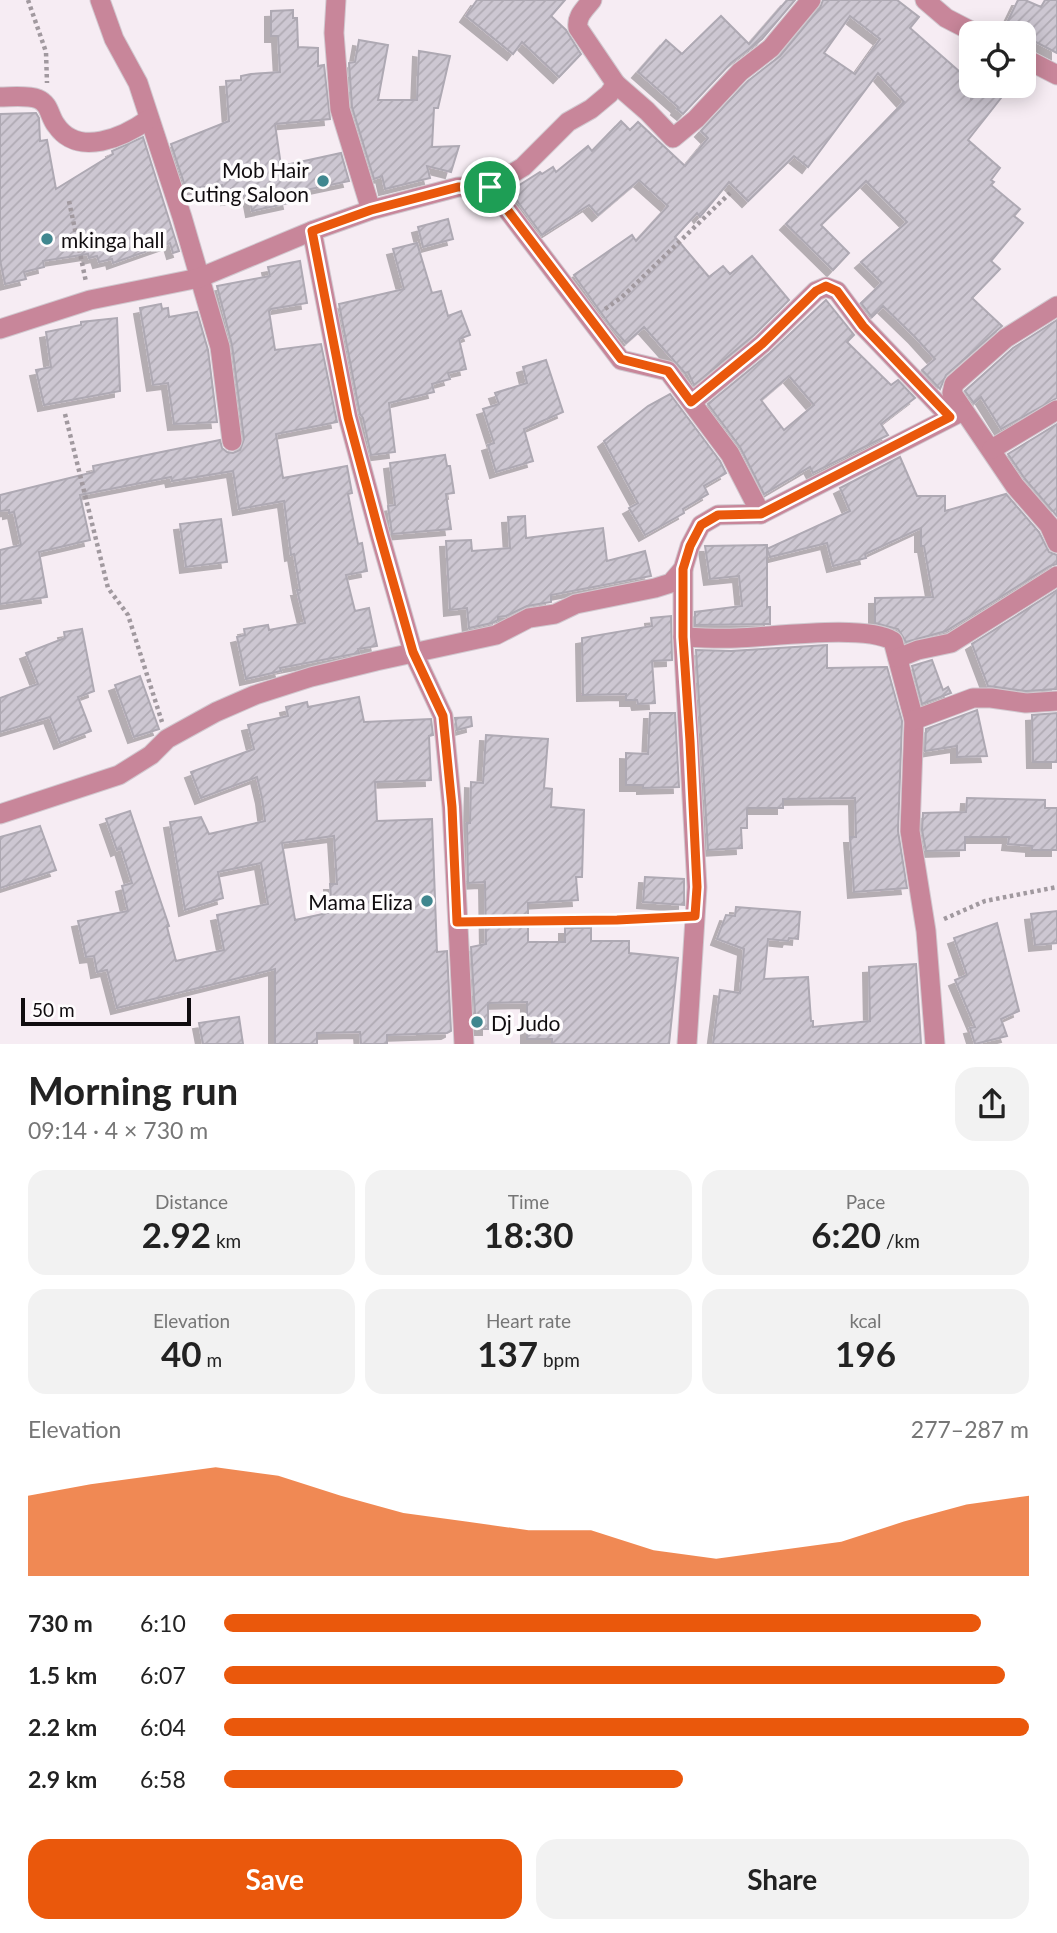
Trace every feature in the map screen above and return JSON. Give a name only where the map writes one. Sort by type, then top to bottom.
[{"type":"street","points":[[100,0],[114,39],[138,83],[182,217],[220,347],[232,442]]},
{"type":"street","points":[[336,0],[334,33],[340,109],[371,210]]},
{"type":"street","points":[[592,0],[577,21],[582,37],[616,84],[673,138],[696,119],[740,72],[771,48],[811,0]]},
{"type":"street","points":[[925,0],[947,19],[959,25]]},
{"type":"street","points":[[1036,64],[1057,75]]},
{"type":"street","points":[[0,329],[90,300],[200,278],[312,231],[371,210],[458,187],[490,187],[523,167],[568,122],[591,109],[616,84]]},
{"type":"street","points":[[0,97],[36,98],[47,105],[57,128],[76,142],[94,143],[125,134],[149,119]]},
{"type":"street","points":[[490,187],[621,359],[668,371],[730,454],[761,514]]},
{"type":"street","points":[[312,231],[348,417],[413,652],[436,698],[447,737],[464,1044]]},
{"type":"street","points":[[691,402],[762,344],[816,291],[826,286],[837,291],[863,326],[992,449],[1015,486],[1049,525],[1057,543]]},
{"type":"street","points":[[957,414],[952,393],[954,384],[1006,338],[1057,306]]},
{"type":"street","points":[[992,449],[1057,410]]},
{"type":"street","points":[[687,1044],[697,887],[683,637],[683,569],[690,546],[701,525],[718,515],[761,514],[957,414]]},
{"type":"street","points":[[0,814],[119,775],[151,755],[167,739],[216,712],[255,695],[311,677],[496,635],[529,618],[555,614],[576,604],[655,589],[671,583],[683,569]]},
{"type":"street","points":[[898,658],[918,650],[951,643],[1057,576]]},
{"type":"street","points":[[683,637],[734,638],[840,633],[884,635],[893,641],[914,720],[910,831],[926,931],[935,1044]]},
{"type":"street","points":[[914,720],[973,698],[1026,703],[1057,701]]},
{"type":"path","points":[[27,0],[46,52],[47,105]]},
{"type":"path","points":[[590,319],[622,297],[730,192]]},
{"type":"path","points":[[69,201],[90,300]]},
{"type":"path","points":[[65,414],[108,588],[128,615],[167,739]]},
{"type":"path","points":[[926,931],[963,909],[985,901],[1057,887]]},
{"type":"path","points":[[457,922],[695,916]]},
{"type":"building","points":[[477,0],[565,0],[551,16],[566,30],[581,54],[559,77],[522,42],[513,54],[466,16]]},
{"type":"building","points":[[787,0],[795,0],[762,39],[731,63],[683,114],[638,72],[666,40],[682,54],[721,16],[749,44]]},
{"type":"building","points":[[823,0],[897,0],[919,17],[910,28],[959,71],[959,98],[1001,98],[968,140],[1000,168],[991,180],[994,182],[991,185],[1020,209],[1014,216],[1023,223],[991,261],[1000,269],[972,298],[1002,326],[946,375],[940,389],[922,370],[935,359],[915,337],[883,306],[872,317],[861,303],[882,283],[861,262],[907,222],[866,181],[821,225],[849,253],[833,270],[786,224],[904,102],[878,73],[808,167],[794,156],[748,201],[729,182],[700,217],[697,213],[675,237],[709,277],[723,266],[730,274],[752,256],[789,300],[754,335],[694,385],[688,372],[685,373],[644,327],[626,343],[574,275],[632,235],[636,241],[668,206],[639,180],[598,215],[589,205],[542,235],[510,191],[540,172],[542,174],[553,167],[556,172],[588,146],[592,151],[621,121],[630,130],[638,122],[685,166],[708,138],[701,131],[748,81],[780,56],[820,8]],"holes":[[[850,16],[880,39],[855,74],[824,53]]]},
{"type":"building","points":[[1018,0],[1041,7],[1045,0],[1057,0],[1057,53],[1036,42],[1036,21],[1008,21]]},
{"type":"building","points":[[293,10],[293,18],[297,18],[298,47],[318,48],[318,66],[324,65],[330,119],[275,124],[281,166],[341,153],[349,181],[287,194],[289,203],[252,211],[249,195],[227,199],[226,194],[223,195],[222,185],[186,189],[171,144],[229,121],[226,81],[241,80],[241,76],[251,74],[280,72],[278,36],[271,36],[271,11]]},
{"type":"building","points":[[359,40],[388,45],[378,100],[417,100],[419,51],[450,56],[438,108],[434,108],[432,147],[459,146],[451,172],[427,166],[430,178],[385,189],[382,176],[374,179],[352,107],[349,63],[355,62]]},
{"type":"building","points":[[36,113],[39,118],[40,141],[47,140],[56,189],[113,154],[112,151],[143,137],[179,251],[173,253],[170,243],[113,263],[112,259],[99,262],[97,256],[89,258],[88,254],[43,261],[44,267],[24,272],[26,279],[5,284],[0,260],[0,114]]},
{"type":"building","points":[[448,219],[453,239],[423,247],[418,227]]},
{"type":"building","points":[[417,243],[432,293],[441,291],[448,316],[461,311],[470,335],[459,339],[466,369],[448,373],[450,379],[432,384],[434,392],[389,403],[395,452],[371,455],[360,414],[339,304],[404,289],[393,249]]},
{"type":"building","points":[[300,261],[307,303],[269,311],[275,350],[321,344],[337,422],[276,434],[283,478],[347,466],[352,493],[348,494],[358,544],[362,543],[367,571],[346,575],[355,611],[369,608],[377,646],[358,649],[359,653],[280,668],[281,671],[246,679],[237,637],[245,635],[244,629],[268,625],[269,630],[305,623],[297,590],[300,590],[294,554],[291,555],[284,501],[239,509],[233,471],[172,481],[171,477],[80,495],[90,540],[39,552],[47,597],[0,604],[0,550],[21,545],[14,512],[0,511],[0,495],[94,472],[93,466],[220,440],[222,448],[227,452],[240,450],[244,439],[232,345],[217,286],[270,276],[268,267]]},
{"type":"building","points":[[826,300],[854,335],[847,342],[891,385],[898,380],[915,398],[881,424],[888,435],[813,473],[810,467],[764,494],[740,447],[708,404],[770,353]],"holes":[[[789,376],[814,405],[784,430],[761,400]]]},
{"type":"building","points":[[161,304],[162,309],[168,308],[169,317],[197,312],[208,350],[217,422],[174,424],[168,383],[153,385],[140,308]]},
{"type":"building","points":[[117,318],[120,391],[44,405],[36,370],[51,367],[46,332],[81,325],[81,322]]},
{"type":"building","points":[[1057,320],[1057,398],[1001,429],[981,397],[974,403],[965,391],[1013,348]]},
{"type":"building","points":[[546,360],[563,412],[524,429],[533,461],[496,472],[488,445],[494,443],[483,409],[499,404],[495,393],[527,383],[523,367]]},
{"type":"building","points":[[670,394],[726,473],[704,486],[708,494],[683,509],[684,513],[645,535],[629,508],[638,503],[604,441],[648,406]]},
{"type":"building","points":[[1057,424],[1057,516],[1025,479],[1008,454]]},
{"type":"building","points":[[445,455],[447,466],[450,466],[454,493],[446,494],[451,529],[392,534],[388,506],[395,505],[390,463]]},
{"type":"building","points":[[900,457],[917,496],[945,496],[945,511],[1006,494],[1039,532],[1049,552],[1057,555],[1057,564],[946,631],[906,642],[898,629],[875,623],[875,598],[933,597],[924,546],[921,546],[921,528],[865,554],[866,558],[833,566],[827,543],[770,557],[767,549],[850,511],[840,488]]},
{"type":"building","points":[[525,516],[526,538],[603,528],[607,561],[645,551],[651,576],[551,595],[551,602],[527,606],[498,617],[498,620],[492,623],[469,628],[467,608],[450,610],[446,541],[471,540],[472,551],[510,548],[508,517]]},
{"type":"building","points":[[221,519],[227,562],[186,567],[180,524]]},
{"type":"building","points":[[767,545],[767,607],[770,607],[770,624],[695,625],[695,612],[742,606],[739,576],[710,579],[705,546]]},
{"type":"building","points":[[1057,590],[1057,689],[1026,691],[988,686],[972,644]]},
{"type":"building","points":[[671,616],[672,660],[652,661],[655,703],[638,704],[637,700],[626,700],[626,694],[583,695],[582,638],[652,626],[651,618]]},
{"type":"building","points":[[82,629],[94,691],[78,697],[91,731],[60,743],[50,717],[0,732],[0,698],[38,684],[26,653],[65,638],[64,632]]},
{"type":"building","points":[[827,645],[827,668],[887,667],[902,721],[898,831],[907,888],[854,892],[850,837],[856,837],[855,798],[783,799],[783,808],[747,808],[747,828],[741,828],[742,848],[708,850],[696,650],[731,651]]},
{"type":"building","points":[[932,660],[943,690],[948,687],[951,693],[922,704],[912,666]]},
{"type":"building","points":[[140,676],[159,729],[134,737],[115,685]]},
{"type":"building","points":[[359,697],[364,722],[431,719],[431,780],[375,782],[377,821],[432,819],[437,952],[447,951],[451,1031],[387,1035],[387,1044],[361,1044],[360,1032],[317,1033],[317,1044],[275,1044],[275,969],[117,1008],[107,970],[97,972],[94,956],[86,957],[78,921],[128,911],[122,886],[132,883],[121,848],[117,850],[106,819],[130,811],[169,926],[167,927],[176,961],[224,950],[217,915],[268,904],[261,863],[218,872],[223,898],[185,910],[170,822],[201,817],[209,834],[265,821],[257,777],[201,798],[191,772],[254,749],[248,725],[288,716],[286,707],[307,702],[308,707]],"holes":[[[334,836],[337,884],[330,884],[332,912],[295,920],[282,843]]]},
{"type":"building","points":[[977,710],[987,756],[957,757],[957,746],[925,751],[926,729]]},
{"type":"building","points":[[650,713],[675,713],[679,787],[643,788],[643,785],[626,785],[626,753],[648,754]]},
{"type":"building","points":[[1057,713],[1057,762],[1033,762],[1032,715]]},
{"type":"building","points":[[471,717],[472,726],[457,730],[455,718]]},
{"type":"building","points":[[486,735],[548,739],[544,788],[552,789],[551,807],[584,810],[582,877],[576,877],[578,900],[528,903],[528,942],[565,942],[565,928],[591,928],[591,941],[629,941],[629,953],[678,958],[669,1044],[552,1044],[552,1039],[527,1039],[527,1002],[488,1003],[488,1029],[476,1029],[471,947],[486,944],[485,882],[468,883],[467,823],[470,823],[471,782],[483,783]]},
{"type":"building","points":[[967,798],[1045,800],[1045,808],[1057,808],[1057,850],[1032,850],[1032,846],[1008,844],[1009,837],[965,837],[965,850],[926,851],[922,830],[923,813],[966,812]]},
{"type":"building","points":[[40,826],[56,870],[0,888],[0,837]]},
{"type":"building","points":[[645,877],[684,879],[684,905],[643,902]]},
{"type":"building","points":[[736,907],[800,912],[798,939],[768,939],[764,979],[808,977],[813,1027],[870,1021],[869,967],[916,964],[921,1044],[713,1044],[720,990],[740,993],[744,949],[717,939],[726,915],[735,916]]},
{"type":"building","points":[[1057,911],[1057,943],[1035,945],[1031,914]]},
{"type":"building","points":[[997,923],[1019,1011],[1001,1019],[1007,1036],[975,1044],[970,1028],[975,1027],[955,980],[967,975],[954,938]]},
{"type":"building","points":[[239,1017],[243,1044],[203,1044],[199,1023]]},
{"type":"place","name":"Mob Hair Cuting Saloon","points":[[323,181]]},
{"type":"place","name":"mkinga hall","points":[[47,239]]},
{"type":"place","name":"Mama Eliza","points":[[427,901]]},
{"type":"place","name":"Dj Judo","points":[[477,1022]]},
{"type":"route","points":[[458,187],[490,187],[621,359],[668,371],[691,402],[762,344],[816,291],[826,286],[837,291],[863,326],[950,417],[761,514],[718,515],[701,525],[690,546],[683,569],[683,637],[697,887],[695,916],[457,922],[452,807],[443,716],[413,652],[380,536],[348,417],[312,231],[371,210],[458,187]]}]
